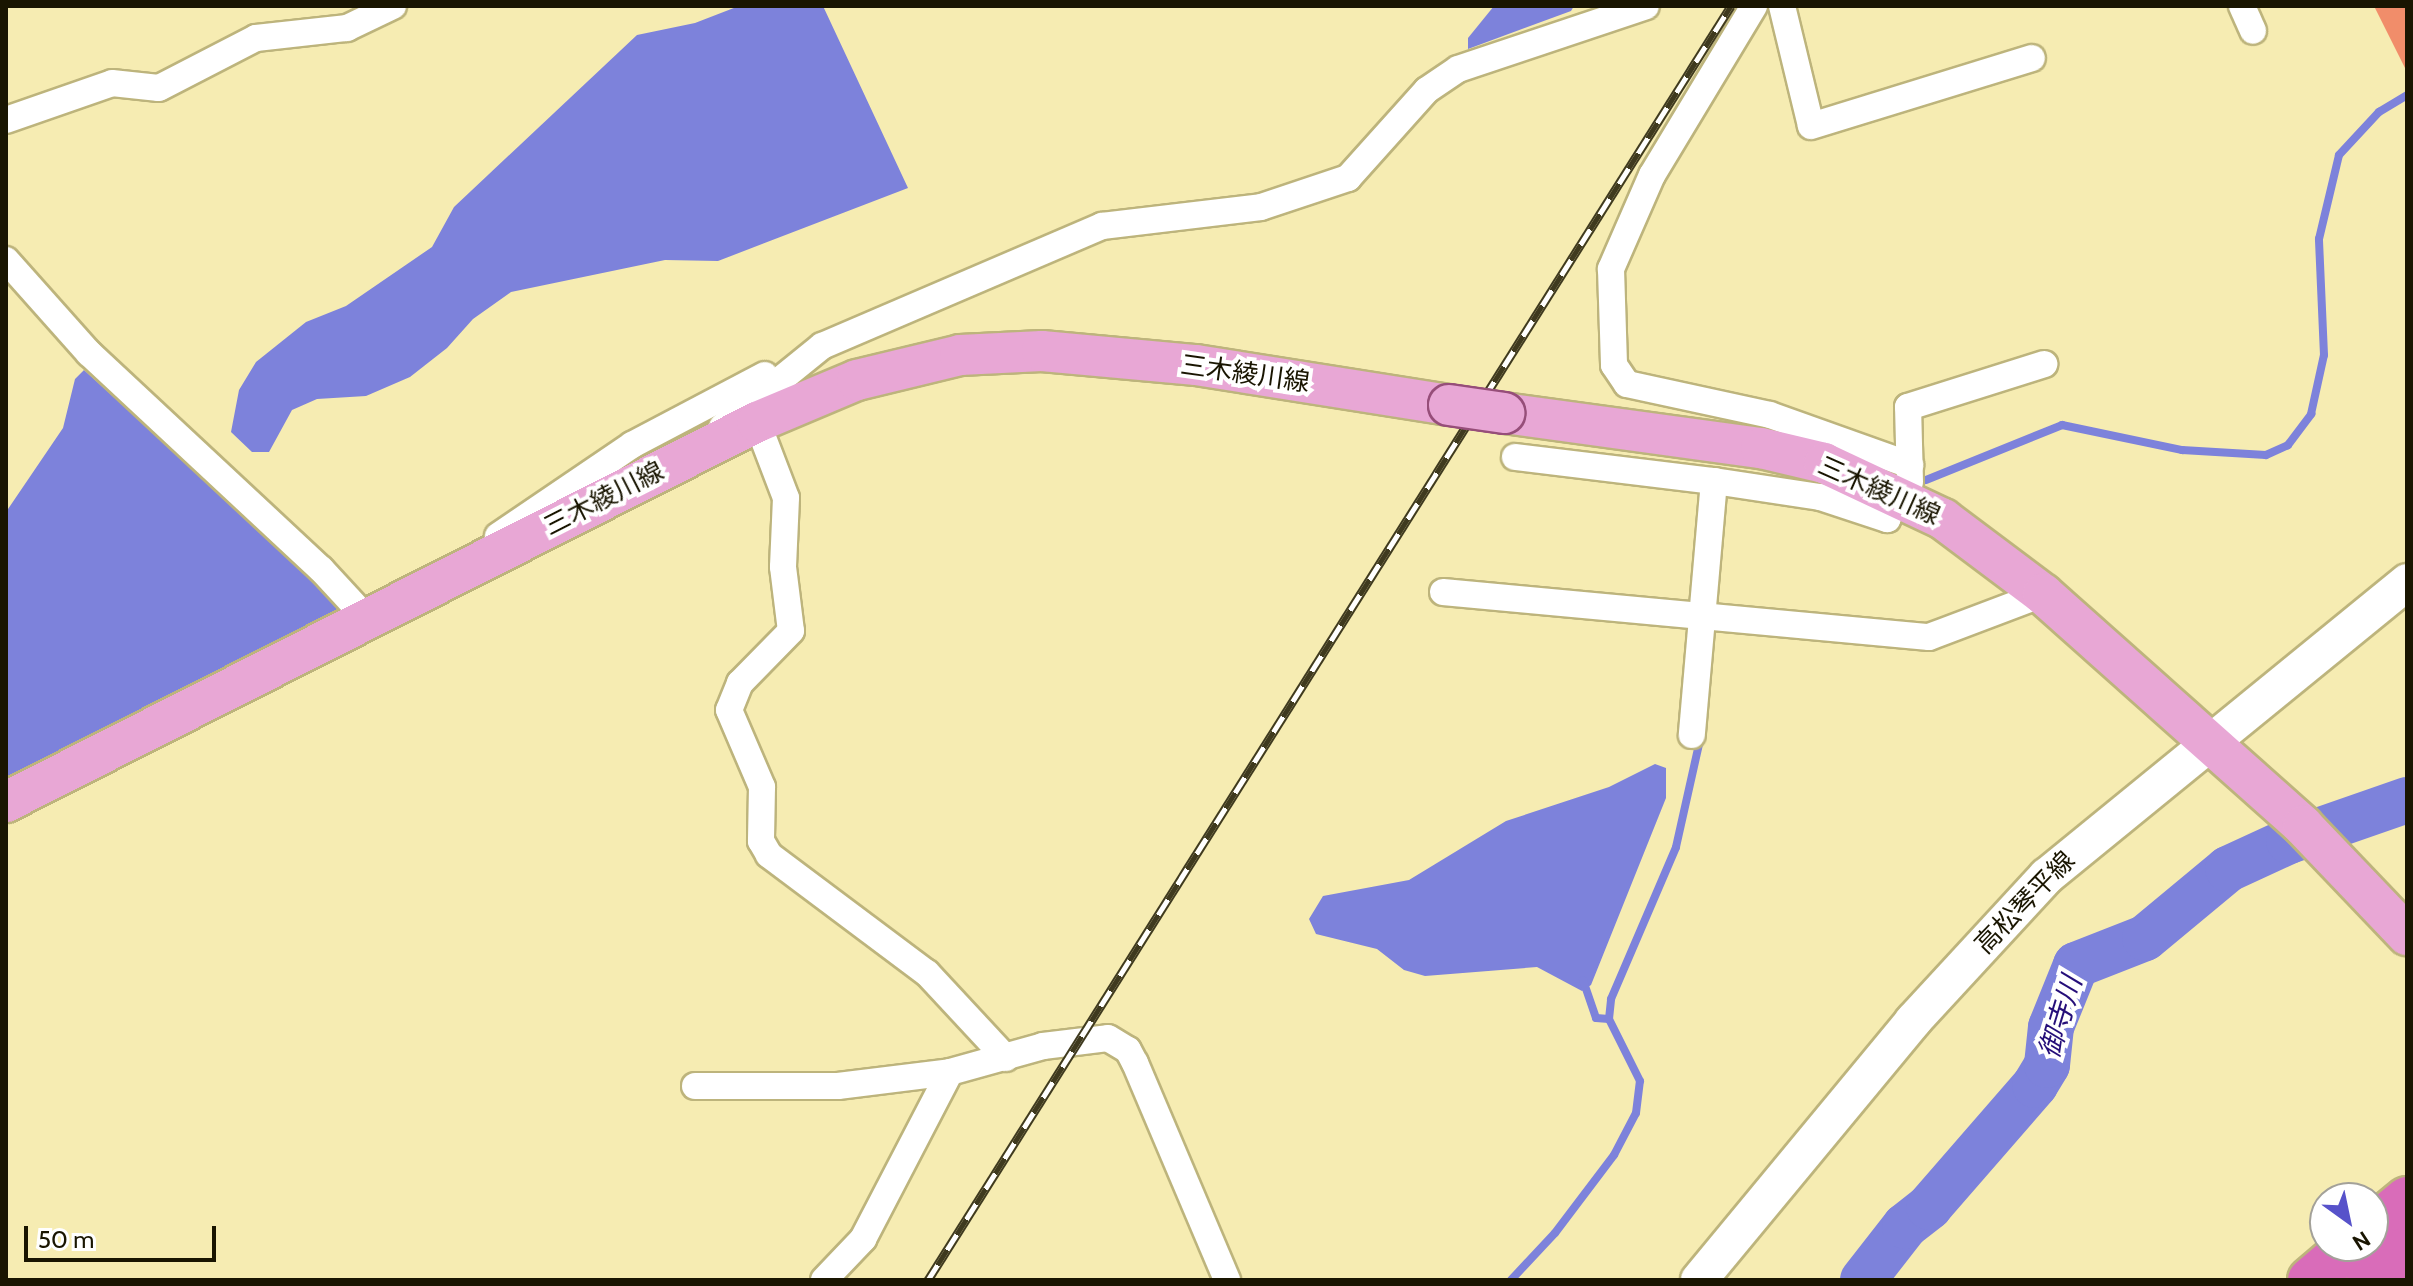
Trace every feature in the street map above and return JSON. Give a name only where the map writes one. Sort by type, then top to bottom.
[{"type":"highway","points":[[2389,1214],[2407,1199]]},
{"type":"highway","points":[[2369,1280],[2407,1249]]},
{"type":"highway","points":[[2310,1280],[2331,1262]]},
{"type":"main road","name":"三木綾川線","points":[[6,802],[757,422],[826,393],[960,355],[1042,351],[1196,365],[1449,405],[1761,448],[1906,487],[2043,594],[2211,743],[2333,855],[2407,935]]},
{"type":"main road","name":"高松琴平線","points":[[1699,1280],[1903,1032],[2047,876],[2407,582]]},
{"type":"street","points":[[6,120],[112,83],[159,88],[256,38],[347,28],[393,6]]},
{"type":"street","points":[[432,587],[507,529],[632,445],[822,346],[1102,226],[1261,207],[1314,193],[1348,178],[1427,90],[1458,69],[1646,6]]},
{"type":"street","points":[[1754,6],[1652,175],[1611,269],[1614,365],[1626,397],[1770,415],[1906,487]]},
{"type":"street","points":[[1782,6],[1811,126],[2032,58]]},
{"type":"street","points":[[2242,6],[2253,31]]},
{"type":"street","points":[[6,260],[89,353],[321,569],[368,620]]},
{"type":"street","points":[[822,346],[816,366],[826,393]]},
{"type":"street","points":[[690,456],[822,346]]},
{"type":"street","points":[[1515,457],[1624,459],[1714,481],[1820,497],[1887,519],[1906,487],[1908,407],[2044,364]]},
{"type":"street","points":[[757,422],[786,498],[783,567],[791,631],[740,683],[729,710],[762,787],[761,841],[769,855],[927,973],[1006,1058]]},
{"type":"street","points":[[1692,735],[1714,481]]},
{"type":"street","points":[[1443,592],[1701,613],[1929,637],[2043,594]]},
{"type":"street","points":[[695,1086],[838,1086],[950,1072],[1043,1046],[1108,1038],[1128,1050],[1227,1280]]},
{"type":"street","points":[[824,1280],[863,1239],[950,1072]]},
{"type":"shaded area","points":[[2374,6],[2407,6],[2407,72]]},
{"type":"water","points":[[739,6],[823,6],[908,188],[718,261],[665,260],[511,292],[473,319],[447,348],[410,377],[366,396],[317,399],[292,410],[269,452],[252,452],[231,432],[239,390],[256,362],[306,322],[346,306],[432,247],[454,207],[637,35],[695,23]]},
{"type":"water","points":[[1494,6],[1574,6],[1571,11],[1468,49],[1468,38]]},
{"type":"water","points":[[84,370],[313,577],[344,614],[6,785],[6,512],[63,428],[75,379]]},
{"type":"water","points":[[1655,764],[1666,768],[1666,798],[1591,985],[1582,991],[1537,967],[1425,976],[1404,970],[1377,949],[1316,934],[1309,919],[1323,896],[1409,880],[1506,821],[1609,787]]},
{"type":"waterway","points":[[1926,480],[2062,425],[2182,450],[2266,455],[2288,445],[2311,414],[2324,355],[2319,239],[2339,155],[2379,112],[2407,95]]},
{"type":"waterway","points":[[1511,1280],[1555,1233],[1614,1155],[1636,1113],[1640,1081],[1609,1019],[1611,999],[1676,847],[1701,735]]},
{"type":"waterway","name":"御寺川","points":[[1863,1280],[1905,1226],[1929,1207],[2035,1085],[2047,1065],[2051,1027],[2076,965],[2145,938],[2228,869],[2289,841],[2407,800]]},
{"type":"waterway","points":[[1583,980],[1596,1018],[1609,1019]]},
{"type":"railway","points":[[928,1280],[1731,6]]}]
